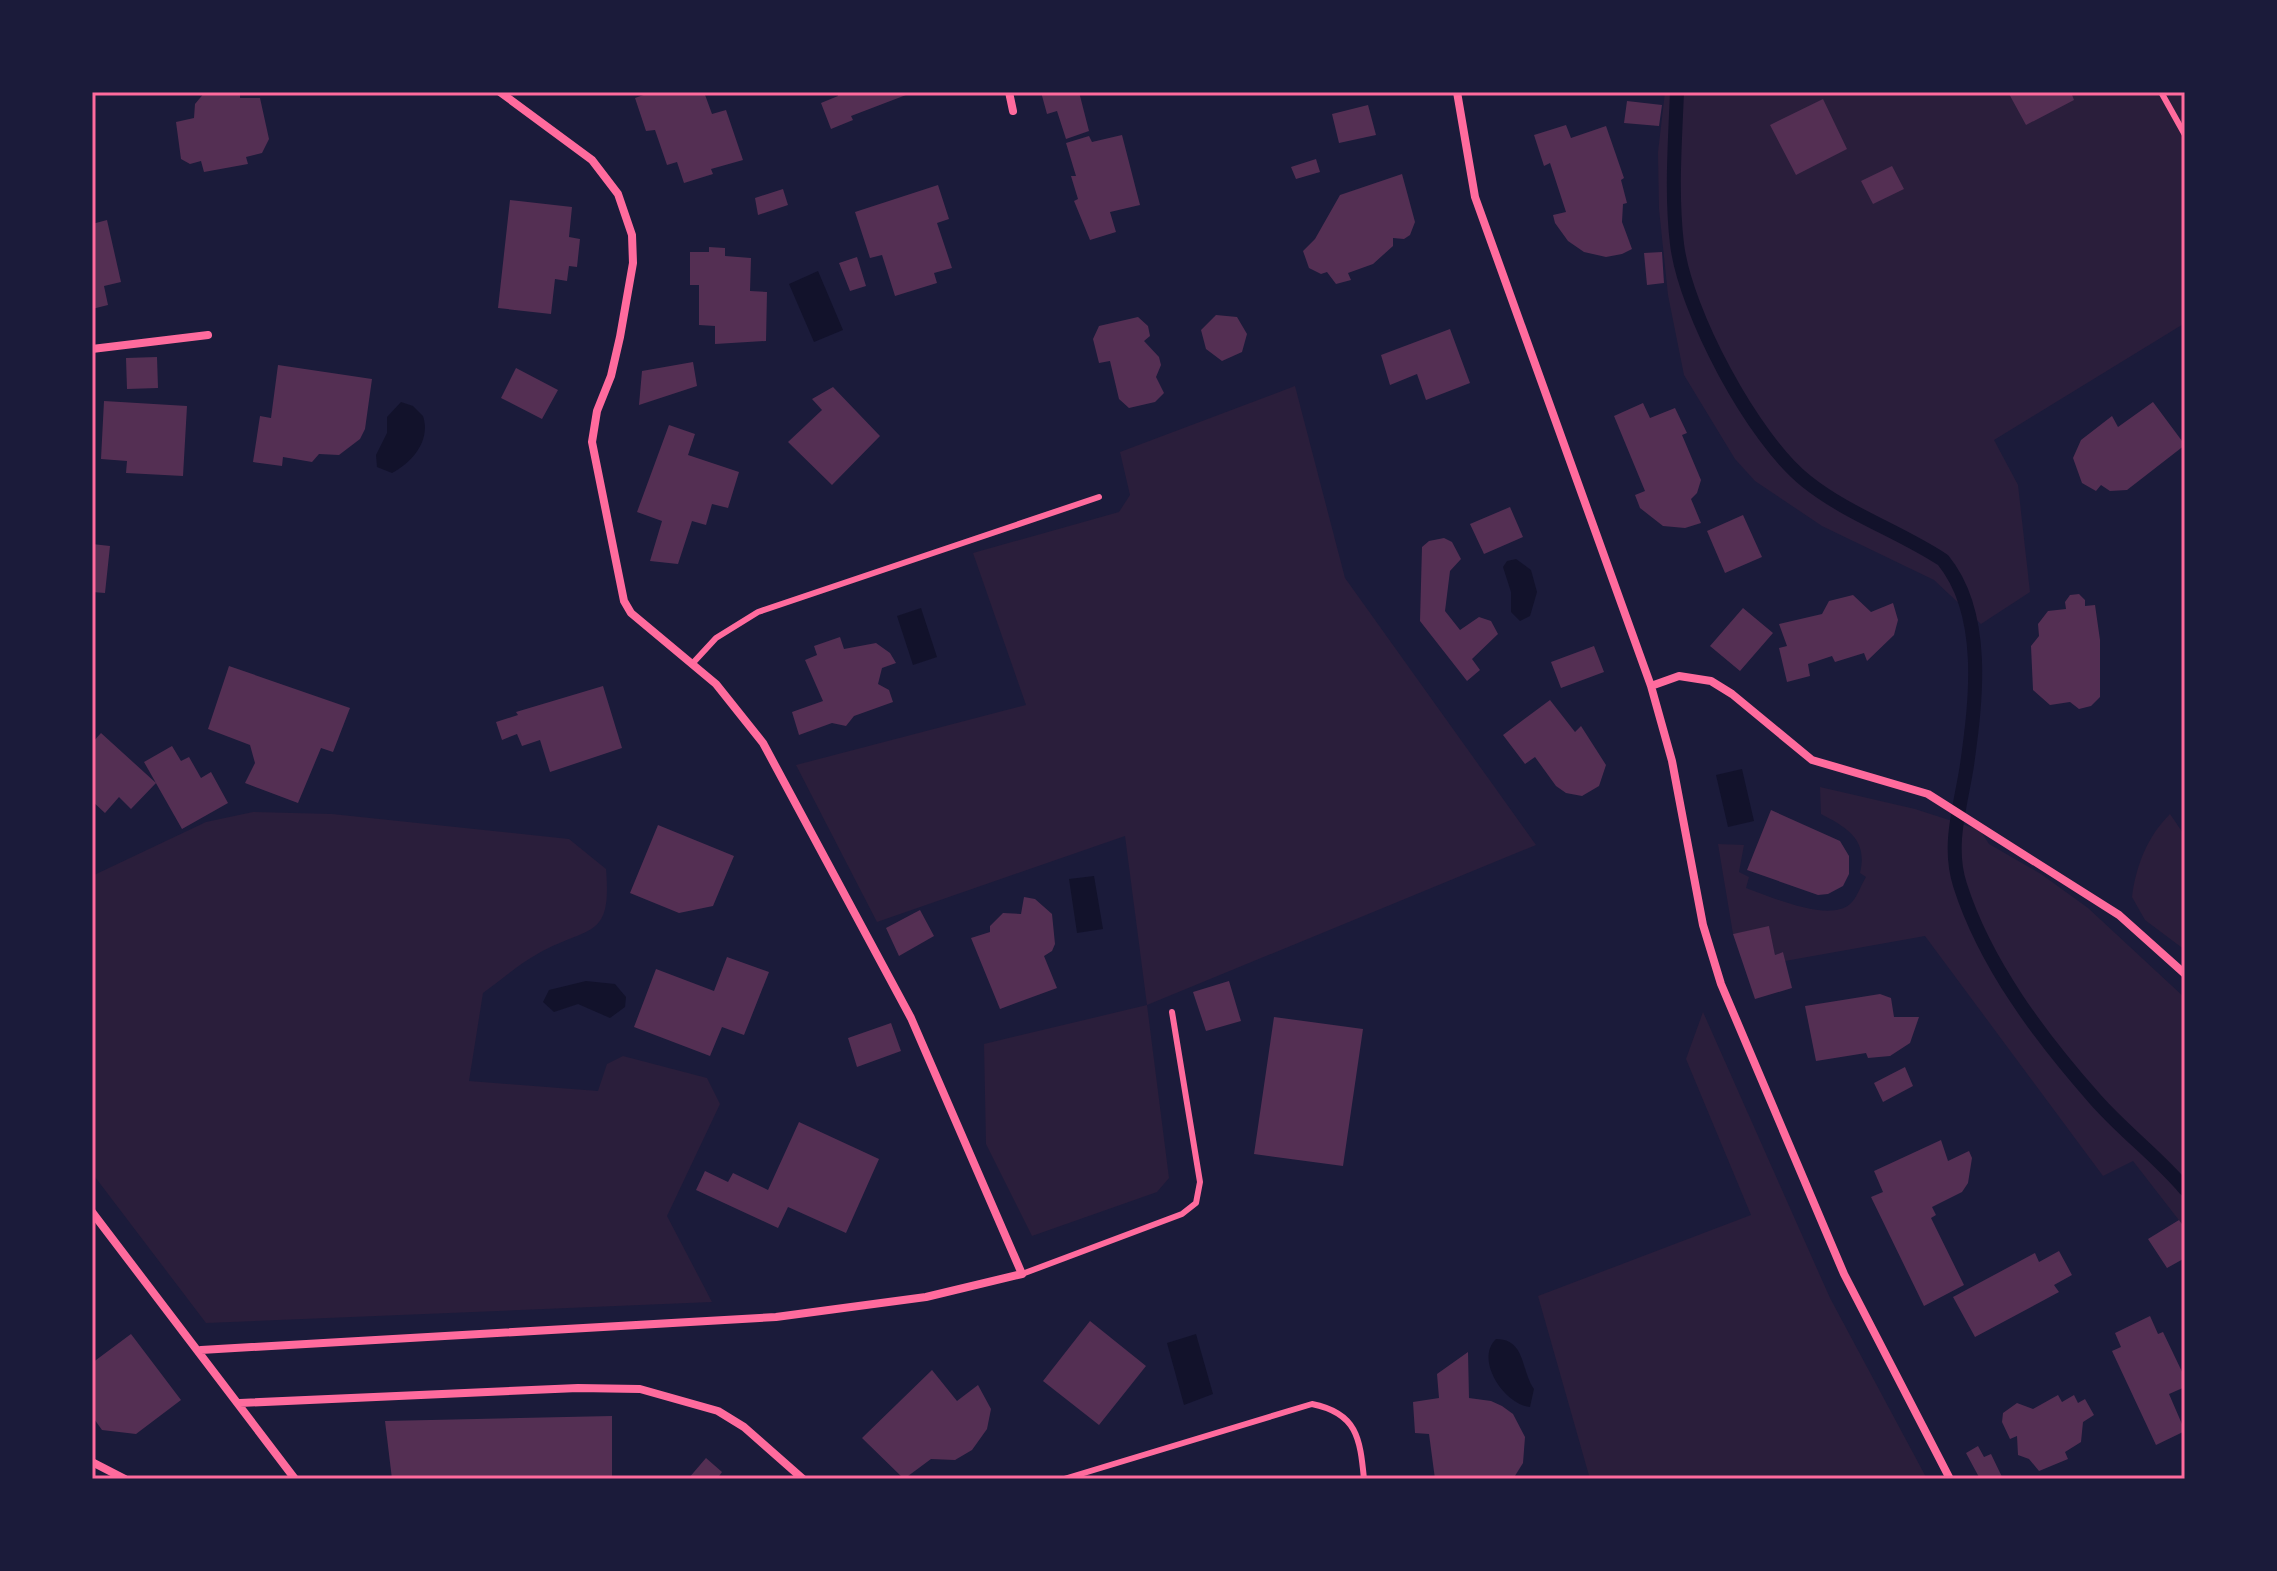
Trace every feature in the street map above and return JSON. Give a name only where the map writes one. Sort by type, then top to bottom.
[{"type":"street","points":[[201,1350],[776,1317],[926,1297],[1022,1274],[911,1018],[869,934],[763,743],[734,703],[631,613],[624,601],[592,442],[597,411],[611,376],[620,337],[633,263],[627,212],[592,160],[500,92]]},
{"type":"street","points":[[1009,92],[1013,111]]},
{"type":"street","points":[[1457,92],[1479,209],[1651,686],[1672,761],[1703,925],[1721,984],[1844,1274],[1950,1479]]},
{"type":"street","points":[[92,349],[208,335]]},
{"type":"street","points":[[1651,686],[1679,676],[1711,681],[1732,694],[1812,760],[1928,794],[2119,915],[2185,974]]},
{"type":"street","points":[[92,1212],[201,1350],[295,1479]]},
{"type":"street","points":[[240,1403],[578,1388],[640,1389],[718,1411],[744,1427],[803,1479]]},
{"type":"street","points":[[92,1462],[125,1479]]},
{"type":"lane","points":[[2161,92],[2185,135]]},
{"type":"lane","points":[[692,664],[716,638],[758,612],[1099,497]]},
{"type":"lane","points":[[1022,1274],[1182,1214],[1196,1203],[1200,1182],[1172,1012]]},
{"type":"lane","points":[[1064,1479],[1312,1404],[1336,1409],[1350,1423],[1361,1454],[1364,1479]]},
{"type":"shaded area","points":[[1665,92],[2185,92],[2185,323],[1994,440],[2018,485],[2030,592],[1981,624],[1934,580],[1822,526],[1755,481],[1735,459],[1684,375],[1668,295],[1659,209],[1658,152]]},
{"type":"shaded area","points":[[818,271],[843,330],[814,342],[789,284]]},
{"type":"shaded area","points":[[1295,386],[1345,578],[1536,845],[1147,1005],[1125,836],[877,922],[796,765],[1026,705],[973,553],[1119,512],[1130,495],[1120,452]]},
{"type":"shaded area","points":[[401,402],[413,406],[423,416],[424,433],[413,456],[392,473],[377,467],[376,455],[387,433],[387,417]]},
{"type":"shaded area","points":[[1516,559],[1531,570],[1537,592],[1530,616],[1520,621],[1511,612],[1511,592],[1503,567],[1507,561]]},
{"type":"shaded area","points":[[921,608],[937,657],[913,665],[897,616]]},
{"type":"shaded area","points":[[1742,769],[1754,821],[1728,827],[1716,775]]},
{"type":"shaded area","points":[[1820,787],[1915,809],[1980,830],[1989,844],[2041,874],[2088,908],[2185,998],[2185,1228],[2133,1161],[2103,1176],[1925,936],[1785,961],[1783,952],[1775,955],[1769,927],[1733,934],[1718,844],[1744,845],[1739,872],[1749,877],[1746,888],[1769,897],[1828,911],[1850,904],[1857,895],[1866,877],[1860,873],[1861,852],[1854,836],[1821,814]]},
{"type":"shaded area","points":[[253,812],[332,814],[569,839],[606,869],[605,908],[594,927],[532,957],[483,993],[469,1081],[598,1091],[607,1064],[623,1056],[707,1078],[720,1104],[667,1216],[712,1302],[206,1323],[92,1173],[92,876],[206,822]]},
{"type":"shaded area","points":[[2170,814],[2185,836],[2185,950],[2145,920],[2132,897],[2144,852]]},
{"type":"shaded area","points":[[1094,876],[1103,929],[1077,933],[1069,879]]},
{"type":"shaded area","points":[[586,981],[615,984],[626,997],[625,1007],[610,1018],[578,1004],[554,1012],[543,1002],[549,990]]},
{"type":"shaded area","points":[[1147,1005],[1169,1178],[1157,1192],[1032,1236],[986,1144],[984,1044]]},
{"type":"shaded area","points":[[1703,1012],[1830,1298],[1927,1479],[1590,1479],[1538,1296],[1751,1215],[1686,1059]]},
{"type":"shaded area","points":[[1196,1334],[1213,1394],[1184,1405],[1167,1343]]},
{"type":"shaded area","points":[[1496,1339],[1506,1340],[1518,1350],[1534,1389],[1530,1407],[1511,1398],[1495,1380],[1489,1358],[1490,1348]]},
{"type":"building","points":[[205,92],[240,92],[240,98],[260,98],[269,139],[262,153],[246,157],[248,164],[204,172],[201,161],[190,164],[181,159],[176,122],[194,118],[195,104]]},
{"type":"building","points":[[652,92],[704,92],[712,114],[726,110],[743,160],[711,169],[713,174],[684,183],[677,162],[667,165],[655,130],[646,131],[635,98]]},
{"type":"building","points":[[837,92],[904,92],[906,95],[851,116],[853,120],[831,129],[821,103],[838,96]]},
{"type":"building","points":[[1041,92],[1079,92],[1089,131],[1066,139],[1057,111],[1047,114]]},
{"type":"building","points":[[2008,92],[2071,92],[2074,100],[2026,125]]},
{"type":"building","points":[[1823,99],[1847,149],[1796,175],[1770,125]]},
{"type":"building","points":[[1627,101],[1662,105],[1659,126],[1624,123]]},
{"type":"building","points":[[1368,105],[1376,135],[1339,143],[1332,114]]},
{"type":"building","points":[[1566,125],[1571,138],[1606,126],[1624,178],[1621,180],[1627,203],[1623,204],[1622,222],[1632,249],[1622,254],[1606,257],[1584,252],[1568,241],[1555,223],[1553,215],[1566,212],[1550,163],[1544,166],[1534,135]]},
{"type":"building","points":[[1122,135],[1140,205],[1110,212],[1116,232],[1090,240],[1074,201],[1078,199],[1071,176],[1076,176],[1066,143],[1089,136],[1092,142]]},
{"type":"building","points":[[1316,159],[1320,172],[1296,179],[1291,167]]},
{"type":"building","points":[[1892,166],[1904,189],[1873,204],[1861,181]]},
{"type":"building","points":[[1402,174],[1415,222],[1410,235],[1404,239],[1393,238],[1393,246],[1373,264],[1348,273],[1351,280],[1336,284],[1327,272],[1321,274],[1309,268],[1303,251],[1315,239],[1340,195]]},
{"type":"building","points":[[938,185],[949,219],[937,223],[952,268],[934,273],[937,283],[895,296],[882,255],[870,258],[855,212]]},
{"type":"building","points":[[783,189],[788,205],[758,215],[755,198]]},
{"type":"building","points":[[510,200],[572,207],[569,237],[580,239],[577,267],[569,266],[567,281],[555,279],[551,314],[498,308]]},
{"type":"building","points":[[107,220],[121,282],[104,286],[108,305],[92,309],[92,224]]},
{"type":"building","points":[[709,247],[725,248],[725,256],[751,258],[750,291],[767,292],[766,341],[715,344],[715,326],[699,325],[699,285],[690,285],[690,252],[709,252]]},
{"type":"building","points":[[1662,252],[1664,283],[1647,285],[1644,253]]},
{"type":"building","points":[[857,257],[866,286],[850,291],[839,263]]},
{"type":"building","points":[[1216,315],[1237,317],[1247,334],[1242,352],[1222,361],[1206,349],[1201,330]]},
{"type":"building","points":[[1138,317],[1148,326],[1150,336],[1144,341],[1159,357],[1161,365],[1156,377],[1164,393],[1155,402],[1129,408],[1119,399],[1110,361],[1099,363],[1093,339],[1099,326]]},
{"type":"building","points":[[1450,329],[1470,383],[1426,400],[1417,374],[1390,385],[1381,355]]},
{"type":"building","points":[[157,357],[158,388],[127,389],[126,358]]},
{"type":"building","points":[[693,362],[697,386],[639,405],[642,371]]},
{"type":"building","points":[[278,365],[372,379],[365,429],[360,439],[339,455],[319,454],[312,462],[283,457],[282,466],[253,462],[260,416],[271,418]]},
{"type":"building","points":[[516,368],[558,390],[542,419],[501,398]]},
{"type":"building","points":[[833,387],[880,436],[832,485],[788,442],[822,410],[812,399]]},
{"type":"building","points":[[104,401],[187,406],[183,476],[126,473],[127,461],[101,459]]},
{"type":"building","points":[[2153,402],[2185,445],[2127,490],[2110,491],[2101,485],[2096,491],[2082,483],[2073,458],[2081,440],[2112,416],[2118,427]]},
{"type":"building","points":[[1643,403],[1650,418],[1675,408],[1687,433],[1682,435],[1701,480],[1697,493],[1691,499],[1701,523],[1685,528],[1663,526],[1640,508],[1635,495],[1645,491],[1614,416]]},
{"type":"building","points":[[669,425],[695,434],[688,455],[739,472],[728,508],[712,504],[706,525],[692,521],[678,564],[650,561],[662,521],[637,512]]},
{"type":"building","points":[[1510,507],[1523,537],[1484,554],[1470,524]]},
{"type":"building","points":[[1743,515],[1762,557],[1725,573],[1707,531]]},
{"type":"building","points":[[1444,538],[1452,542],[1461,559],[1450,571],[1445,611],[1460,630],[1479,617],[1491,621],[1498,634],[1472,659],[1480,670],[1467,681],[1420,621],[1422,547],[1429,541]]},
{"type":"building","points":[[92,544],[110,546],[105,593],[92,592]]},
{"type":"building","points":[[2079,594],[2085,600],[2085,606],[2095,605],[2100,640],[2100,697],[2091,706],[2079,709],[2070,702],[2050,705],[2033,690],[2031,646],[2039,636],[2038,624],[2048,611],[2066,609],[2065,602],[2070,595]]},
{"type":"building","points":[[1853,595],[1871,612],[1893,603],[1898,620],[1894,635],[1867,661],[1864,653],[1835,662],[1832,656],[1808,664],[1810,676],[1787,682],[1779,648],[1787,646],[1779,624],[1822,614],[1829,601]]},
{"type":"building","points":[[1743,608],[1773,633],[1740,671],[1710,646]]},
{"type":"building","points":[[840,637],[844,649],[876,643],[890,653],[896,663],[882,668],[878,684],[889,690],[893,702],[854,716],[846,726],[832,723],[799,735],[792,712],[823,701],[805,660],[817,655],[814,646]]},
{"type":"building","points":[[1594,646],[1604,672],[1561,688],[1551,662]]},
{"type":"building","points":[[229,666],[350,708],[333,752],[321,748],[298,803],[245,783],[255,763],[250,745],[208,729]]},
{"type":"building","points":[[603,686],[622,748],[550,772],[540,740],[522,746],[517,734],[502,740],[496,722],[518,715],[516,712]]},
{"type":"building","points":[[1550,700],[1575,732],[1581,726],[1606,765],[1599,786],[1582,796],[1566,793],[1556,786],[1535,757],[1525,764],[1503,735]]},
{"type":"building","points":[[101,733],[156,783],[131,809],[119,797],[105,813],[92,801],[92,743]]},
{"type":"building","points":[[172,746],[181,761],[189,757],[201,778],[211,772],[228,803],[182,829],[144,762]]},
{"type":"building","points":[[1771,810],[1840,841],[1849,856],[1849,874],[1843,886],[1828,894],[1818,895],[1747,870]]},
{"type":"building","points":[[658,825],[734,856],[713,906],[679,913],[630,893]]},
{"type":"building","points":[[1024,897],[1035,899],[1052,914],[1055,944],[1052,951],[1044,956],[1057,988],[1000,1009],[971,938],[990,932],[990,926],[1003,913],[1021,914]]},
{"type":"building","points":[[920,910],[934,936],[899,956],[886,928]]},
{"type":"building","points":[[1769,926],[1775,955],[1783,952],[1792,988],[1755,999],[1733,934]]},
{"type":"building","points":[[727,957],[769,972],[744,1035],[722,1027],[710,1056],[634,1027],[656,969],[714,991]]},
{"type":"building","points":[[1229,981],[1241,1021],[1206,1031],[1193,992]]},
{"type":"building","points":[[1880,994],[1891,998],[1894,1017],[1919,1017],[1910,1043],[1890,1056],[1868,1058],[1866,1053],[1816,1061],[1805,1006]]},
{"type":"building","points":[[1274,1017],[1363,1029],[1343,1166],[1254,1154]]},
{"type":"building","points":[[891,1023],[901,1051],[857,1067],[848,1038]]},
{"type":"building","points":[[1905,1067],[1913,1086],[1883,1102],[1874,1083]]},
{"type":"building","points":[[799,1122],[879,1159],[846,1233],[788,1207],[778,1228],[696,1190],[705,1171],[728,1182],[733,1173],[768,1190]]},
{"type":"building","points":[[1941,1140],[1948,1161],[1969,1151],[1972,1158],[1968,1183],[1962,1192],[1932,1207],[1936,1215],[1931,1218],[1964,1285],[1924,1306],[1871,1197],[1883,1192],[1874,1171]]},
{"type":"building","points":[[2179,1220],[2185,1228],[2185,1258],[2167,1268],[2148,1239]]},
{"type":"building","points":[[2059,1251],[2072,1275],[2054,1285],[2059,1292],[1975,1337],[1953,1297],[2035,1253],[2039,1262]]},
{"type":"building","points":[[2150,1316],[2158,1334],[2163,1332],[2185,1378],[2185,1387],[2169,1394],[2185,1431],[2156,1445],[2112,1351],[2121,1347],[2115,1333]]},
{"type":"building","points":[[1090,1321],[1146,1366],[1099,1425],[1043,1381]]},
{"type":"building","points":[[131,1334],[181,1400],[136,1434],[102,1430],[92,1416],[92,1363]]},
{"type":"building","points":[[1468,1352],[1469,1398],[1502,1406],[1513,1414],[1525,1437],[1523,1463],[1513,1479],[1435,1479],[1429,1434],[1415,1433],[1413,1402],[1439,1398],[1437,1374]]},
{"type":"building","points":[[932,1370],[957,1401],[978,1385],[991,1409],[987,1429],[972,1450],[955,1460],[931,1459],[904,1479],[862,1438]]},
{"type":"building","points":[[2058,1395],[2062,1402],[2074,1395],[2078,1403],[2085,1399],[2094,1415],[2083,1422],[2081,1442],[2065,1452],[2068,1459],[2039,1471],[2029,1459],[2018,1455],[2017,1436],[2010,1439],[2002,1422],[2003,1413],[2017,1403],[2033,1409]]},
{"type":"building","points":[[612,1416],[612,1479],[392,1479],[385,1421]]},
{"type":"building","points":[[1978,1446],[1984,1457],[1991,1454],[2003,1479],[1980,1479],[1966,1453]]},
{"type":"building","points":[[706,1458],[722,1472],[717,1479],[688,1479]]},
{"type":"waterway","points":[[1677,92],[1674,187],[1677,244],[1693,303],[1725,372],[1765,436],[1786,462],[1822,493],[1943,560],[1967,606],[1975,659],[1975,686],[1967,765],[1956,825],[1955,855],[1960,885],[1984,943],[2017,999],[2075,1076],[2185,1189]]}]
